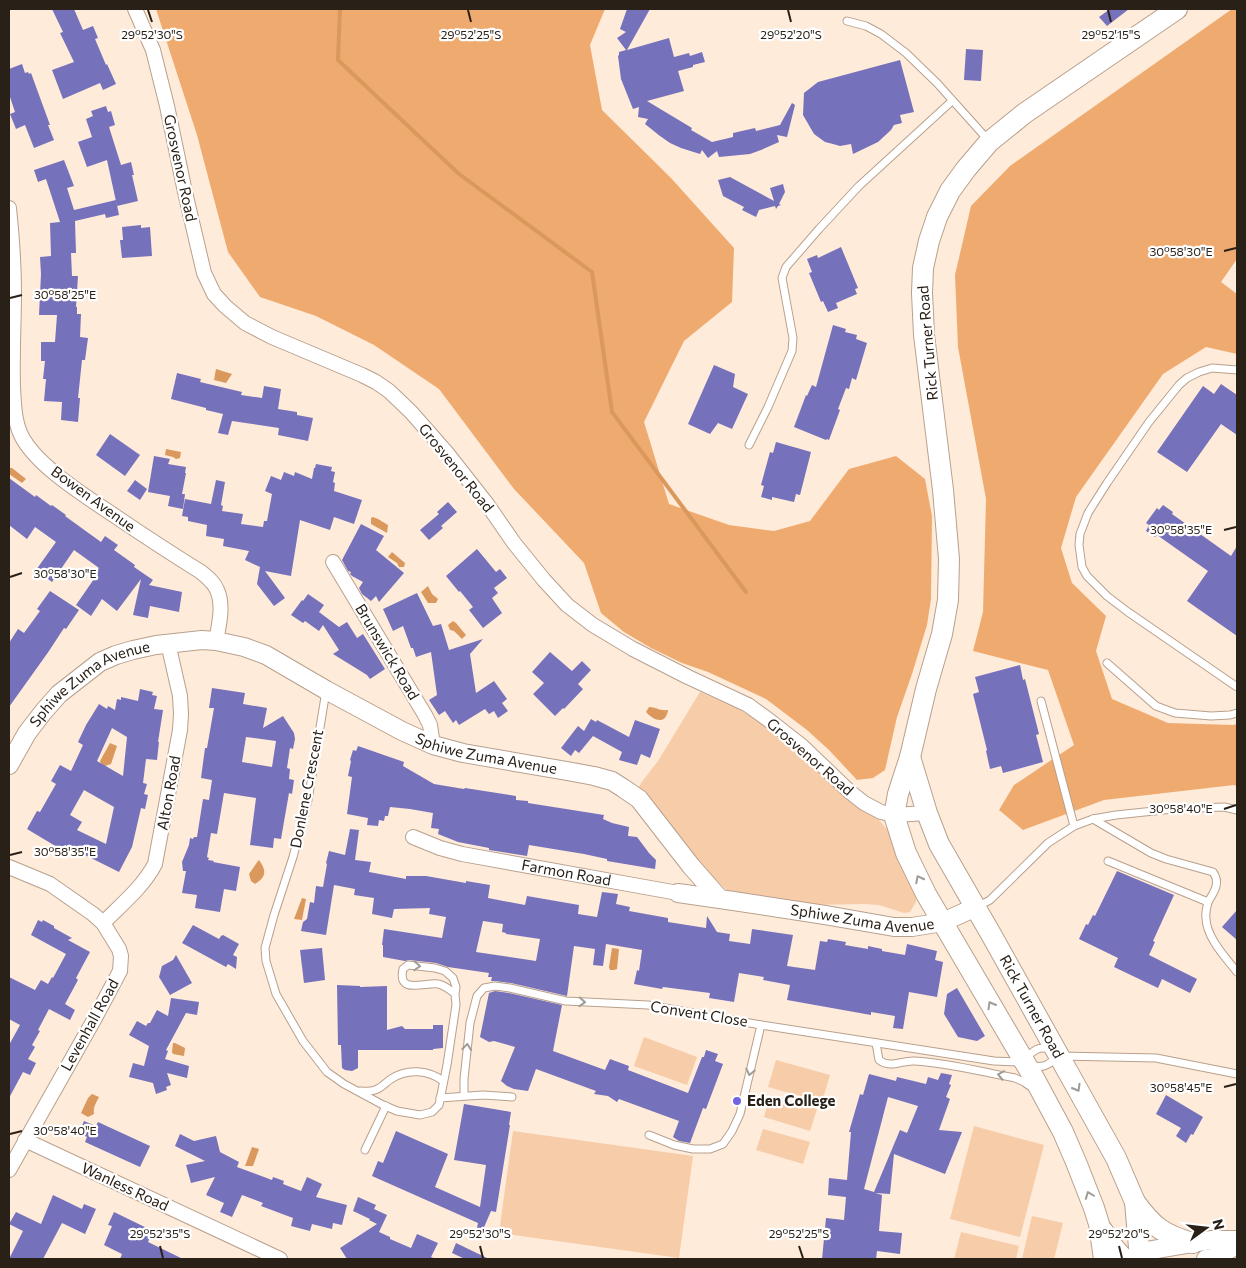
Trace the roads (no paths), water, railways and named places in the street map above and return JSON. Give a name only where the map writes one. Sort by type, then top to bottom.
[{"type":"main road","name":"Rick Turner Road","points":[[1104,1259],[1099,1224],[1063,1132],[926,894],[906,852],[894,815],[898,794],[910,757],[926,689],[942,634],[948,600],[949,558],[943,490],[924,335],[923,268],[937,217],[950,191],[989,142],[1025,113],[1177,9]]},
{"type":"main road","name":"Rick Turner Road","points":[[910,757],[927,814],[939,844],[1113,1152],[1135,1202],[1133,1258]]},
{"type":"main road","points":[[1135,1202],[1144,1215],[1165,1233],[1193,1243]]},
{"type":"main road","points":[[1099,1224],[1110,1243],[1133,1258]]},
{"type":"street","name":"Grosvenor Road","points":[[135,9],[153,50],[204,273],[214,294],[225,306],[245,323],[272,337],[362,375],[389,391],[411,412],[447,453],[488,504],[514,543],[544,580],[567,605],[593,625],[688,678],[748,705],[802,746],[864,803],[881,812],[894,815],[927,814]]},
{"type":"street","name":"Bowen Avenue","points":[[9,208],[14,291],[13,424],[36,455],[53,472],[126,524],[212,581],[220,600],[220,623],[216,641]]},
{"type":"street","name":"Brunswick Road","points":[[333,562],[426,715],[433,745]]},
{"type":"street","name":"Sphiwe Zuma Avenue","points":[[9,765],[26,733],[59,694],[100,662],[132,650],[168,643],[202,640],[216,641],[244,647],[266,655],[402,731],[433,745],[463,753],[576,772],[612,782],[638,799],[720,900],[825,915],[894,928],[943,922],[976,908]]},
{"type":"street","name":"Alton Road","points":[[103,924],[139,887],[155,864],[177,747],[181,714],[180,696],[168,643]]},
{"type":"street","name":"Farmon Road","points":[[413,837],[440,848],[462,854],[720,900]]},
{"type":"street","points":[[678,893],[686,884],[691,866]]},
{"type":"street","name":"Levenhall Road","points":[[9,867],[50,884],[93,914],[103,924],[120,949],[121,956],[120,971],[9,1170]]},
{"type":"street","name":"Wanless Road","points":[[25,1140],[280,1259]]},
{"type":"street","points":[[1133,1258],[1193,1243],[1211,1240],[1237,1240]]},
{"type":"street","points":[[1206,1259],[1213,1258],[1237,1245]]},
{"type":"lane","points":[[847,21],[866,26],[906,52],[937,83],[989,142]]},
{"type":"lane","points":[[749,445],[792,351],[794,338],[782,278],[786,266],[859,186],[952,101]]},
{"type":"lane","points":[[1237,370],[1212,368],[1199,372],[1178,386],[1149,422],[1088,513],[1080,534],[1079,545],[1082,567],[1087,576],[1107,596],[1237,687]]},
{"type":"lane","points":[[1107,663],[1156,706],[1175,713],[1211,716],[1237,713]]},
{"type":"lane","name":"Donlene Crescent","points":[[326,690],[308,800],[293,857],[274,915],[266,948],[266,961],[276,994],[302,1041],[327,1072],[344,1084],[398,1111],[420,1116],[432,1112],[439,1105],[440,1098]]},
{"type":"lane","points":[[1041,701],[1074,826]]},
{"type":"lane","points":[[976,908],[990,900],[1048,843],[1074,826],[1092,819],[1173,809],[1224,808],[1237,810]]},
{"type":"lane","points":[[1092,819],[1159,856],[1213,872],[1218,880],[1208,902],[1205,916],[1206,924],[1210,934],[1237,972]]},
{"type":"lane","points":[[1108,861],[1208,902]]},
{"type":"lane","points":[[455,994],[437,984],[412,986],[406,984],[403,981],[403,969],[408,965],[416,965],[445,971],[453,978],[456,987],[456,1004],[440,1098],[483,1094],[512,1097]]},
{"type":"lane","name":"Convent Close","points":[[464,1095],[470,1024],[477,996],[484,988],[495,986],[566,1001],[648,1005],[994,1062],[1024,1062],[1044,1067],[1051,1064],[1059,1056]]},
{"type":"lane","points":[[650,1135],[674,1145],[693,1149],[710,1149],[722,1144],[732,1131],[740,1114],[761,1025]]},
{"type":"lane","points":[[876,1043],[879,1060],[884,1064],[891,1065],[912,1061],[927,1062],[1015,1078],[1044,1096]]},
{"type":"lane","points":[[1024,1062],[1030,1053],[1043,1048],[1050,1049],[1059,1056],[1156,1058],[1237,1074]]},
{"type":"lane","points":[[357,1091],[371,1092],[377,1090],[397,1075],[408,1072],[427,1073],[444,1081]]},
{"type":"lane","points":[[365,1150],[386,1106]]},
{"type":"waterway","points":[[340,9],[338,60],[459,174],[592,272],[612,412],[746,592]]},
{"type":"place","name":"Eden College","points":[[737,1101]]}]
